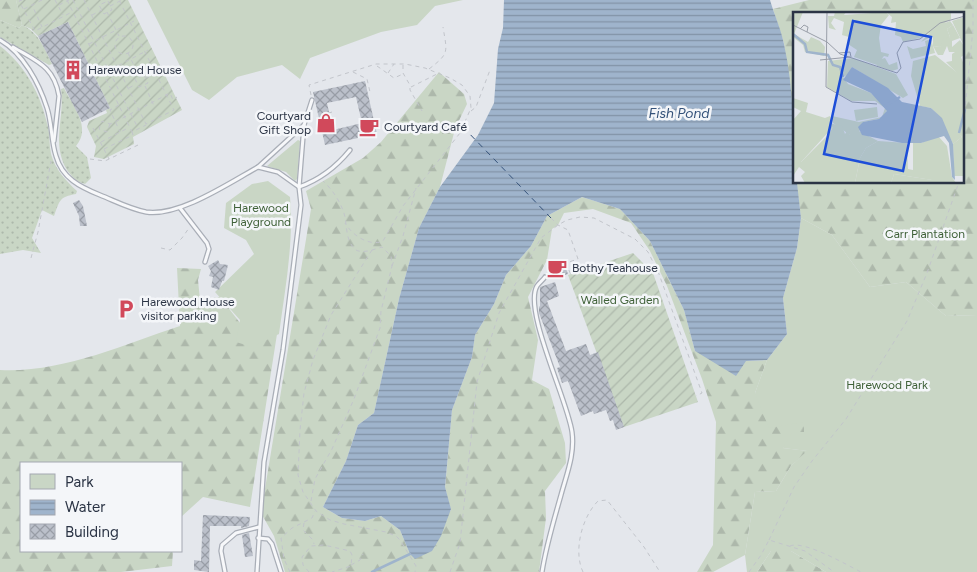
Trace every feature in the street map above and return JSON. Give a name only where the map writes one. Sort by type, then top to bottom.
[{"type":"lane","points":[[0,40],[48,69],[58,89],[59,96],[54,147]]},
{"type":"lane","points":[[11,46],[32,74],[47,108],[56,158],[67,177],[93,193],[146,212],[162,212],[180,208],[258,167],[304,125]]},
{"type":"lane","points":[[257,572],[264,462],[283,350],[301,205],[299,187],[304,125],[312,100]]},
{"type":"lane","points":[[299,187],[309,183],[340,163],[350,150]]},
{"type":"lane","points":[[258,167],[278,172],[299,187]]},
{"type":"lane","points":[[180,208],[207,243],[209,249],[206,262]]},
{"type":"lane","points":[[542,572],[572,456],[572,431],[548,360],[534,300],[537,286],[545,278]]},
{"type":"lane","points":[[225,572],[221,551],[222,545],[236,533],[259,527]]},
{"type":"lane","points":[[258,538],[268,539],[272,544],[281,572]]},
{"type":"path","points":[[22,0],[19,1],[35,31],[72,11]]},
{"type":"path","points":[[24,10],[42,0]]},
{"type":"path","points":[[55,0],[64,16]]},
{"type":"path","points":[[58,6],[68,0],[132,132]]},
{"type":"path","points":[[73,0],[138,128]]},
{"type":"path","points":[[84,0],[146,124]]},
{"type":"path","points":[[101,0],[103,4]]},
{"type":"path","points":[[110,6],[122,0]]},
{"type":"path","points":[[964,119],[973,29],[973,0]]},
{"type":"path","points":[[108,1],[112,10],[104,14],[100,6],[103,4],[108,1]]},
{"type":"path","points":[[104,149],[133,135],[132,132],[138,128],[174,110],[119,1]]},
{"type":"path","points":[[32,5],[42,27]]},
{"type":"path","points":[[92,16],[102,10]]},
{"type":"path","points":[[107,12],[119,36]]},
{"type":"path","points":[[88,44],[134,21]]},
{"type":"path","points":[[429,69],[444,57],[446,53],[443,27]]},
{"type":"path","points":[[119,36],[127,36],[131,41],[132,47],[128,53],[121,54],[116,48],[115,41],[119,36]]},
{"type":"path","points":[[131,41],[138,37]]},
{"type":"path","points":[[110,52],[116,48]]},
{"type":"path","points":[[103,73],[148,50]]},
{"type":"path","points":[[128,53],[139,77]]},
{"type":"path","points":[[376,64],[394,78],[403,73]]},
{"type":"path","points":[[312,100],[309,85],[376,64],[403,64],[429,69],[450,78],[466,90],[470,96],[470,112],[460,133],[403,206],[383,241],[377,243],[358,238],[349,230],[345,223]]},
{"type":"path","points":[[387,74],[394,64]]},
{"type":"path","points":[[403,64],[403,73],[422,111]]},
{"type":"path","points":[[470,112],[476,107],[490,70]]},
{"type":"path","points":[[146,78],[159,72]]},
{"type":"path","points":[[353,72],[367,80],[370,92]]},
{"type":"path","points":[[410,87],[439,73]]},
{"type":"path","points":[[144,75],[148,83],[139,87],[135,79],[139,77],[144,75]]},
{"type":"path","points":[[128,88],[137,83]]},
{"type":"path","points":[[144,85],[154,106]]},
{"type":"path","points":[[95,132],[99,129],[102,121],[110,124],[115,122],[170,93],[173,100],[177,97]]},
{"type":"path","points":[[119,105],[110,110],[120,132]]},
{"type":"path","points":[[107,132],[110,124]]},
{"type":"path","points":[[100,142],[130,127]]},
{"type":"path","points":[[93,128],[109,159]]},
{"type":"path","points":[[99,129],[107,132],[110,137]]},
{"type":"path","points":[[90,159],[105,161],[138,145]]},
{"type":"path","points":[[31,258],[42,216],[54,147]]},
{"type":"path","points":[[319,177],[330,188],[339,203],[345,218],[346,232],[356,250],[363,252],[382,247],[391,256],[392,266]]},
{"type":"path","points":[[749,572],[769,540],[794,487],[846,419],[907,321],[928,273],[958,184]]},
{"type":"path","points":[[311,502],[315,479],[332,449],[354,399],[380,328],[381,311],[392,266],[404,236],[416,188]]},
{"type":"path","points":[[551,218],[558,225],[568,230],[578,259],[566,263],[571,275]]},
{"type":"path","points":[[450,572],[460,543],[477,382],[499,313],[541,238],[558,225],[567,220],[594,218],[636,239],[648,252],[668,299],[702,393],[696,396]]},
{"type":"path","points":[[160,248],[170,250],[182,238],[192,223]]},
{"type":"path","points":[[375,249],[377,243]]},
{"type":"path","points":[[372,250],[331,315],[313,360],[304,393],[298,475],[303,492],[316,511],[330,520],[386,532],[396,536],[416,566],[415,572]]},
{"type":"path","points":[[583,572],[580,554],[581,536],[591,508],[598,500],[607,500],[644,547],[660,572]]},
{"type":"path","points":[[290,572],[284,559],[281,538],[292,528],[312,518],[316,511]]},
{"type":"path","points":[[305,522],[303,530],[313,540],[314,546]]},
{"type":"path","points":[[769,540],[805,551],[834,572]]},
{"type":"path","points":[[309,572],[303,565],[302,557],[311,546],[324,544],[350,551],[352,555],[351,566]]},
{"type":"path","points":[[790,547],[795,544],[807,547],[861,572]]},
{"type":"path","points":[[332,572],[351,566],[360,560],[363,554]]},
{"type":"green space","points":[[0,0],[16,0],[22,25],[19,28],[0,20]]},
{"type":"green space","points":[[16,0],[128,0],[182,110],[133,137],[134,144],[104,159],[94,157],[96,146],[87,127],[89,121],[107,113],[106,110],[110,108],[68,22],[38,36],[31,29],[22,25]]},
{"type":"green space","points":[[147,0],[463,0],[435,6],[417,25],[381,32],[310,58],[300,79],[282,65],[237,77],[209,100],[192,90]]},
{"type":"green space","name":"Carr Plantation","points":[[809,0],[977,0],[977,315],[946,316],[906,282],[870,287],[832,235],[801,218],[797,187],[797,184],[964,184],[964,12],[793,12],[793,116],[784,43],[773,9]]},
{"type":"green space","points":[[0,20],[19,28],[22,25],[33,32],[52,64],[49,65],[0,37]]},
{"type":"green space","points":[[0,46],[25,72],[37,93],[49,130],[50,151],[55,165],[77,191],[76,194],[66,196],[61,200],[54,216],[42,210],[32,238],[41,253],[23,250],[0,254]]},
{"type":"green space","points":[[439,72],[464,94],[467,104],[455,129],[440,187],[419,228],[399,299],[374,413],[358,425],[346,461],[323,507],[342,518],[365,521],[381,516],[400,530],[410,554],[451,510],[445,488],[452,410],[472,357],[475,335],[494,304],[506,275],[531,246],[547,216],[582,197],[620,209],[650,241],[684,310],[695,351],[746,361],[767,360],[755,393],[804,422],[804,432],[783,448],[808,451],[791,466],[776,491],[755,492],[745,555],[713,572],[697,572],[713,545],[716,422],[667,286],[650,251],[631,223],[593,209],[564,213],[558,225],[552,229],[547,260],[528,297],[538,340],[532,380],[549,389],[565,443],[566,463],[545,491],[546,518],[539,572],[285,572],[274,536],[261,513],[311,209],[306,191],[363,158],[381,142]]},
{"type":"green space","points":[[64,88],[82,124],[82,132],[76,146],[87,157],[91,178],[85,184],[71,175],[62,160],[59,140],[61,89]]},
{"type":"green space","points":[[298,140],[300,141],[297,179],[295,181],[286,172],[267,166]]},
{"type":"green space","name":"Harewood Playground","points":[[268,181],[290,197],[291,231],[288,266],[279,334],[252,347],[236,342],[240,320],[215,292],[254,254],[246,240],[224,228],[226,203],[252,184]]},
{"type":"green space","name":"Harewood Park","points":[[801,218],[832,235],[870,287],[906,282],[946,316],[977,315],[977,572],[826,572],[791,551],[771,551],[757,572],[747,572],[745,555],[755,492],[776,491],[791,466],[807,451],[783,448],[792,432],[804,432],[804,422],[769,428],[755,393],[767,360],[787,334],[783,298],[797,248]]},
{"type":"green space","name":"Walled Garden","points":[[633,253],[653,273],[698,402],[624,427],[568,275]]},
{"type":"green space","points":[[177,268],[201,269],[198,280],[200,300],[220,297],[247,332],[277,334],[250,507],[203,497],[182,516],[182,462],[20,462],[20,552],[173,552],[172,566],[121,572],[0,572],[0,370],[23,370],[69,362],[114,349],[180,326]]},
{"type":"green space","points":[[771,551],[791,551],[826,572],[757,572]]},
{"type":"water","name":"Fish Pond","points":[[504,0],[770,0],[783,38],[790,78],[793,130],[793,184],[797,184],[801,218],[797,248],[783,298],[787,334],[767,360],[746,361],[736,376],[695,351],[684,310],[650,241],[620,209],[582,197],[547,216],[531,246],[506,275],[494,304],[475,335],[472,357],[452,410],[445,487],[451,509],[441,536],[432,551],[415,559],[410,554],[400,530],[381,516],[365,521],[342,518],[323,507],[346,461],[358,425],[374,413],[399,299],[419,228],[440,187],[478,135],[494,103],[498,49],[503,28]]},
{"type":"building","name":"Harewood House","points":[[68,22],[110,108],[82,122],[38,36]]},
{"type":"building","points":[[365,81],[377,134],[325,145],[313,92]],"holes":[[[356,97],[362,123],[333,130],[327,103]]]},
{"type":"building","points":[[79,200],[83,206],[87,226],[80,226],[79,216],[73,203]]},
{"type":"building","points":[[218,260],[220,264],[228,265],[224,281],[222,281],[219,290],[211,287],[213,277],[209,276],[211,271],[208,266]]},
{"type":"building","name":"Bothy Teahouse","points":[[563,261],[568,274],[553,279],[549,266]]},
{"type":"building","points":[[555,282],[559,296],[547,301],[566,351],[586,344],[590,355],[598,352],[624,427],[616,430],[613,420],[610,421],[606,410],[594,414],[593,411],[581,416],[568,381],[562,383],[557,368],[560,367],[539,313],[540,287]]},
{"type":"building","points":[[203,515],[250,517],[249,526],[241,528],[241,526],[210,526],[209,572],[194,570],[194,560],[201,561]]},
{"type":"building","points":[[249,533],[253,556],[245,557],[242,535]]},
{"type":"waterway","points":[[372,572],[410,554]]},
{"type":"ferry route","points":[[463,127],[551,218]]},
{"type":"place","name":"Harewood House","points":[[73,70]]},
{"type":"place","name":"Courtyard Gift Shop","points":[[326,123]]},
{"type":"place","name":"Courtyard Café","points":[[369,127]]},
{"type":"place","name":"Bothy Teahouse","points":[[557,268]]},
{"type":"place","name":"Harewood House visitor parking","points":[[126,309]]}]
